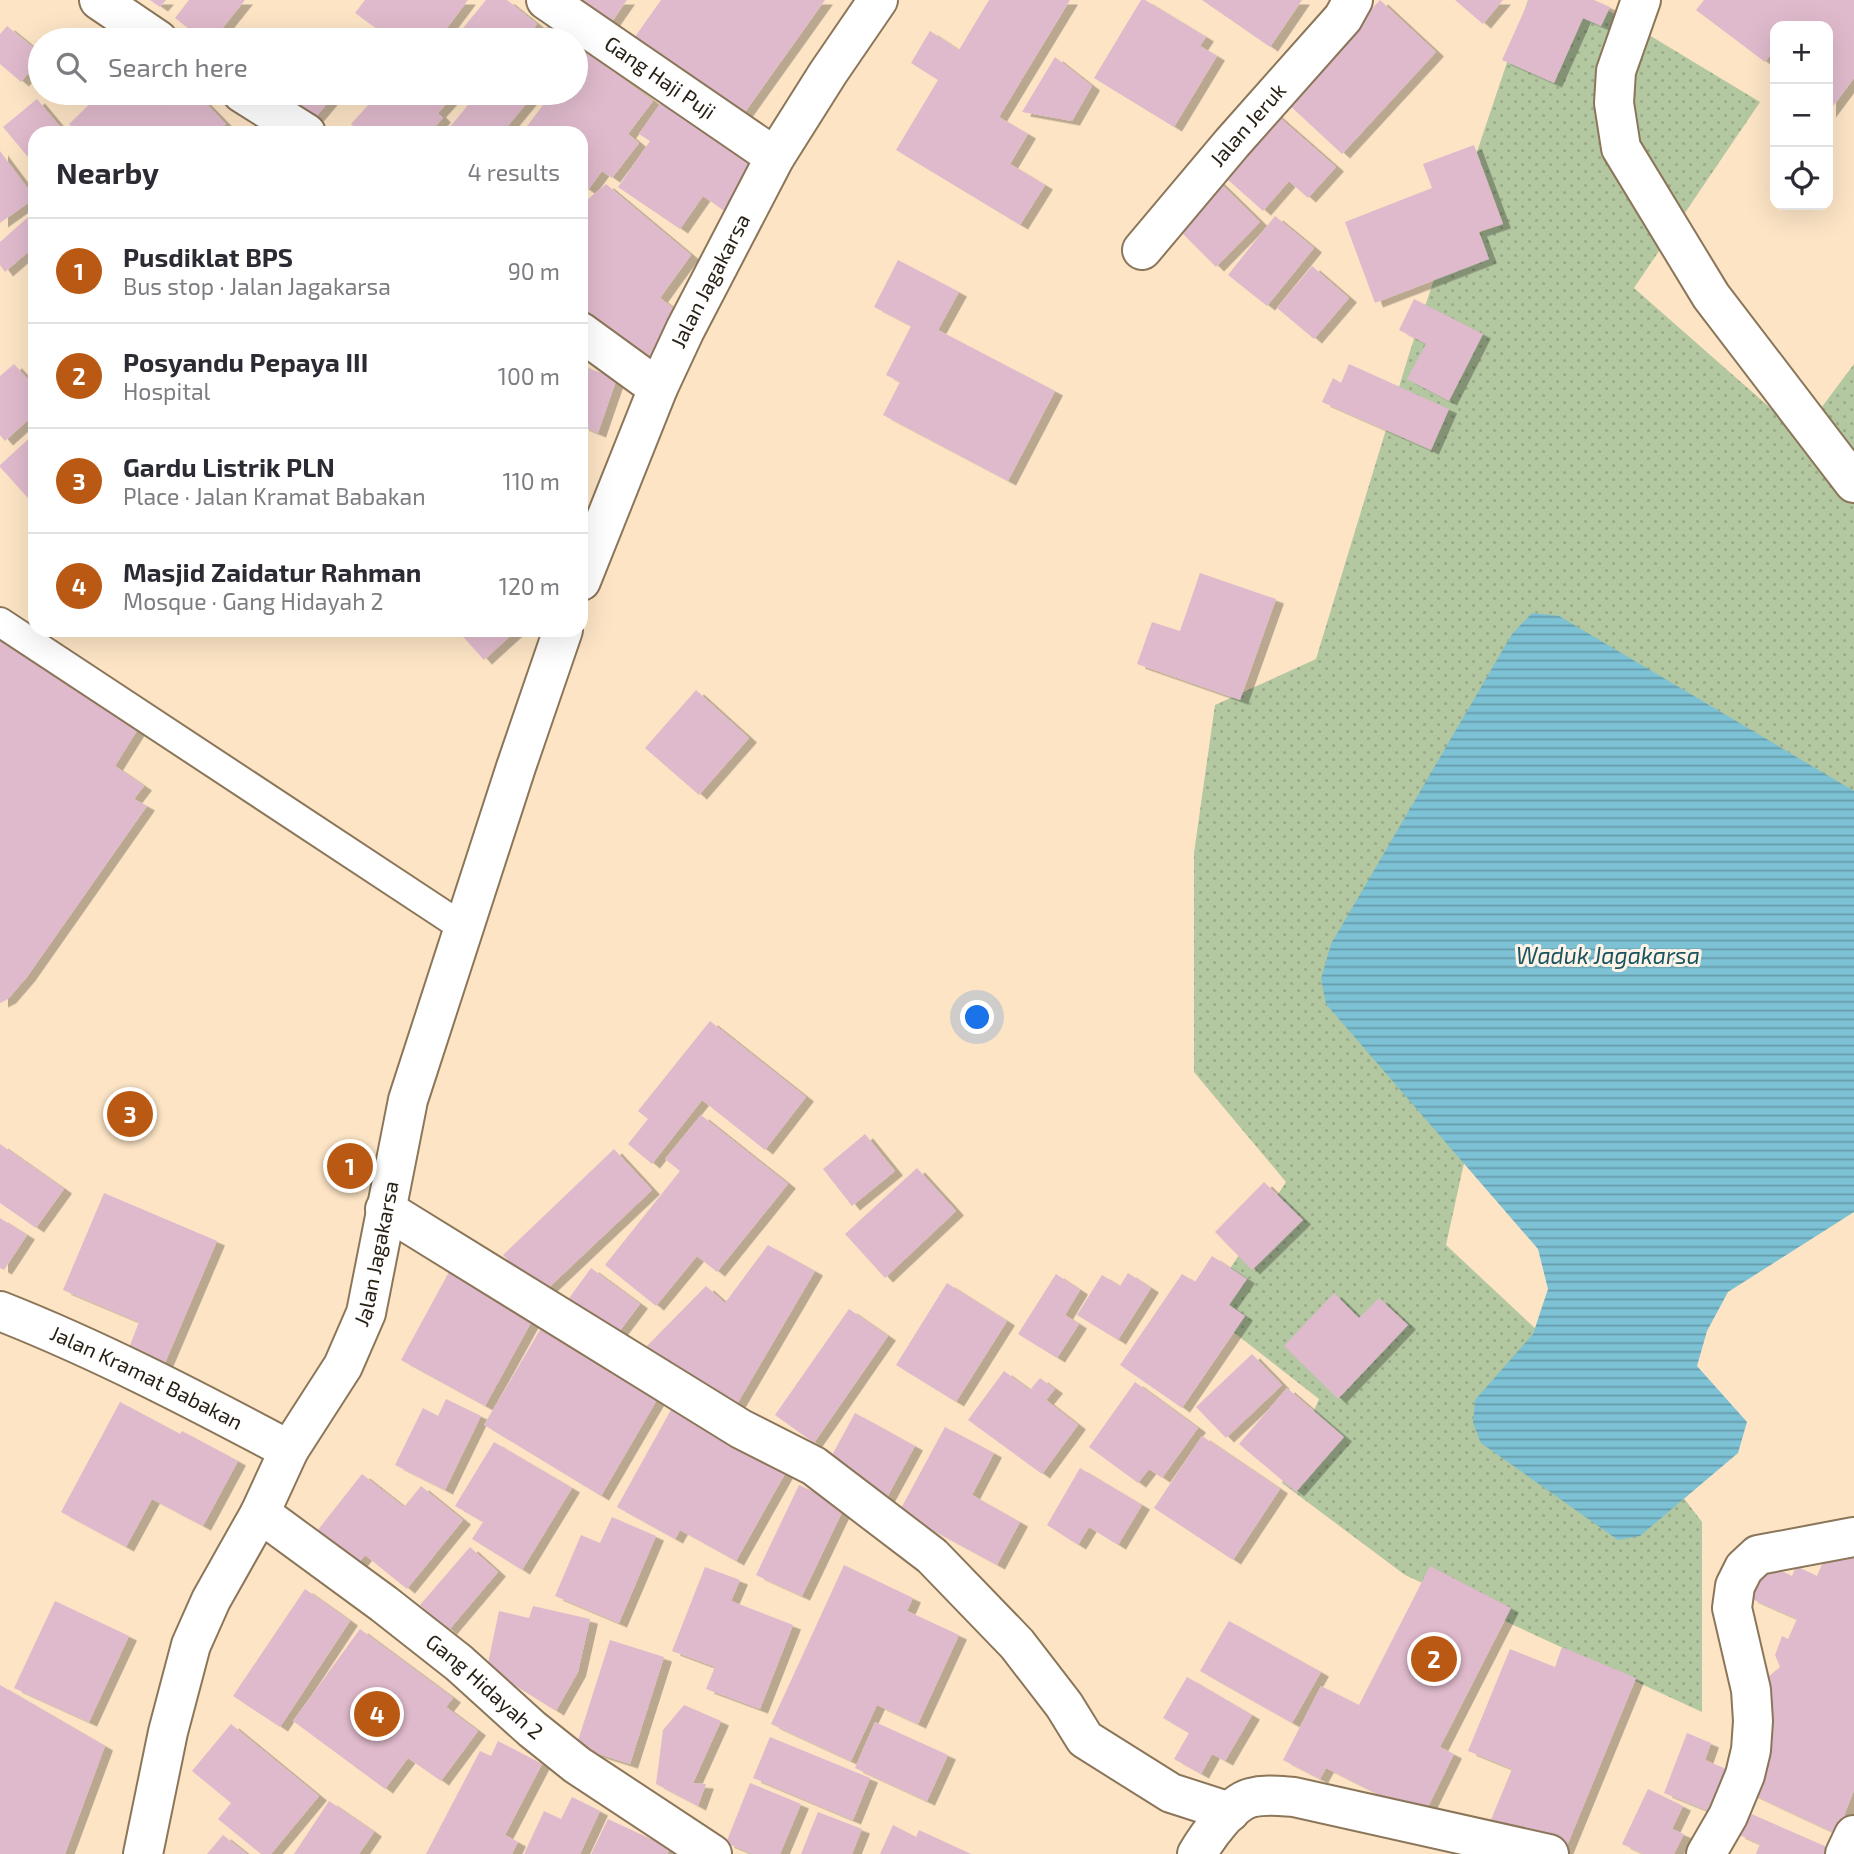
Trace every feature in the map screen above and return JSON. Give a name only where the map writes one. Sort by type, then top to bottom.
[{"type":"street","points":[[99,0],[140,28]]},
{"type":"street","name":"Gang Haji Puji","points":[[546,0],[587,28]]},
{"type":"street","name":"Jalan Jagakarsa","points":[[588,563],[658,388],[685,330],[775,156],[878,0]]},
{"type":"street","name":"Jalan Jeruk","points":[[1142,250],[1343,18],[1353,0]]},
{"type":"street","points":[[1641,0],[1616,71],[1614,103],[1621,148],[1711,296],[1854,483]]},
{"type":"street","name":"Gang Haji Puji","points":[[588,29],[775,156]]},
{"type":"street","points":[[261,105],[295,126]]},
{"type":"street","points":[[588,337],[658,388]]},
{"type":"street","name":"Jalan Jagakarsa","points":[[143,1854],[168,1732],[191,1645],[211,1600],[260,1513],[289,1450],[343,1366],[366,1313],[408,1100],[561,637]]},
{"type":"street","points":[[385,1209],[741,1429],[814,1466],[932,1556],[1017,1644],[1085,1739],[1171,1793],[1230,1812]]},
{"type":"street","name":"Jalan Kramat Babakan","points":[[0,1311],[42,1327],[289,1450]]},
{"type":"street","name":"Gang Hidayah 2","points":[[260,1513],[459,1663],[532,1729],[577,1765],[712,1854]]},
{"type":"street","points":[[1706,1854],[1728,1816],[1745,1775],[1751,1750],[1754,1721],[1751,1690],[1732,1608],[1735,1586],[1744,1568],[1758,1555],[1854,1537]]},
{"type":"street","points":[[1197,1854],[1209,1833],[1230,1812],[1247,1799],[1269,1795],[1294,1797],[1549,1854]]},
{"type":"street","points":[[1845,1854],[1854,1835]]},
{"type":"lane","points":[[0,622],[464,928]]},
{"type":"green space","points":[[1528,0],[1591,0],[1760,102],[1634,288],[1801,435],[1854,364],[1854,1004],[1473,1122],[1446,1245],[1601,1390],[1702,1522],[1702,1712],[1405,1575],[1282,1483],[1319,1399],[1204,1309],[1286,1182],[1194,1072],[1194,853],[1215,705],[1316,659],[1410,351]]},
{"type":"water","name":"Waduk Jagakarsa","points":[[1532,613],[1559,616],[1854,791],[1854,1212],[1728,1292],[1707,1331],[1697,1366],[1747,1422],[1738,1453],[1640,1536],[1618,1540],[1481,1443],[1473,1423],[1475,1400],[1533,1334],[1548,1289],[1538,1249],[1326,1004],[1321,979],[1331,944],[1512,634]]},
{"type":"building","points":[[150,0],[166,0],[160,7]]},
{"type":"building","points":[[189,0],[245,0],[223,28],[188,28],[175,18]]},
{"type":"building","points":[[365,0],[468,0],[447,28],[376,28],[355,13]]},
{"type":"building","points":[[486,0],[507,0],[537,24],[534,28],[463,28]]},
{"type":"building","points":[[577,0],[627,0],[611,23]]},
{"type":"building","points":[[661,0],[825,0],[740,119],[632,41]]},
{"type":"building","points":[[989,0],[1070,0],[999,117],[1028,134],[1010,164],[1045,185],[1020,225],[896,150],[938,80],[911,63],[930,31],[959,50]]},
{"type":"building","points":[[1141,0],[1206,37],[1200,46],[1217,56],[1174,127],[1094,78]]},
{"type":"building","points":[[1202,0],[1302,0],[1270,47]]},
{"type":"building","points":[[1380,0],[1436,52],[1342,154],[1286,102]]},
{"type":"building","points":[[1455,0],[1503,0],[1483,24]]},
{"type":"building","points":[[1529,0],[1594,0],[1610,7],[1601,26],[1583,18],[1554,83],[1502,60]]},
{"type":"building","points":[[1704,0],[1854,0],[1854,78],[1833,106],[1833,21],[1770,21],[1770,55],[1765,62],[1696,10]]},
{"type":"building","points":[[7,26],[28,43],[28,74],[21,82],[0,64],[0,34]]},
{"type":"building","points":[[588,53],[653,101],[628,134],[639,143],[612,178],[602,171],[588,190],[588,126],[527,126],[543,105],[588,105]]},
{"type":"building","points":[[1055,57],[1092,86],[1072,121],[1022,112]]},
{"type":"building","points":[[667,94],[690,110],[683,119],[763,173],[733,217],[703,196],[680,229],[618,187],[650,141],[639,134]]},
{"type":"building","points":[[30,105],[42,105],[60,126],[28,126],[28,157],[3,127]]},
{"type":"building","points":[[89,105],[208,105],[226,124],[71,126],[69,124]]},
{"type":"building","points":[[299,105],[326,105],[315,118]]},
{"type":"building","points":[[368,105],[445,105],[438,113],[443,118],[436,126],[351,124]]},
{"type":"building","points":[[468,105],[525,105],[508,126],[451,126]]},
{"type":"building","points":[[1271,110],[1336,167],[1308,198],[1289,181],[1263,211],[1218,171]]},
{"type":"building","points":[[1474,145],[1503,224],[1479,232],[1489,259],[1375,303],[1345,222],[1432,188],[1423,164]]},
{"type":"building","points":[[0,151],[28,189],[28,203],[0,223]]},
{"type":"building","points":[[1216,179],[1260,222],[1216,267],[1172,223]]},
{"type":"building","points":[[606,184],[691,255],[660,298],[690,321],[648,371],[588,328],[588,199]]},
{"type":"building","points":[[1275,216],[1314,248],[1267,306],[1228,275]]},
{"type":"building","points":[[28,217],[28,252],[5,272],[0,265],[0,242]]},
{"type":"building","points":[[898,260],[959,292],[938,330],[1055,391],[1008,481],[883,415],[900,382],[886,375],[911,326],[874,307]]},
{"type":"building","points":[[1312,266],[1349,298],[1314,339],[1277,308]]},
{"type":"building","points":[[1414,299],[1483,334],[1449,401],[1407,379],[1426,344],[1399,330]]},
{"type":"building","points":[[14,364],[28,379],[28,420],[5,441],[0,435],[0,376]]},
{"type":"building","points":[[1349,364],[1449,409],[1431,450],[1322,402],[1333,378],[1341,383]]},
{"type":"building","points":[[588,368],[617,378],[598,433],[588,429]]},
{"type":"building","points":[[28,439],[28,498],[0,467]]},
{"type":"building","points":[[1200,573],[1276,599],[1240,700],[1137,664],[1152,622],[1180,631]]},
{"type":"building","points":[[0,635],[143,721],[115,766],[144,786],[134,799],[147,806],[27,977],[8,999],[0,1003]]},
{"type":"building","points":[[463,637],[509,637],[484,660]]},
{"type":"building","points":[[696,690],[749,738],[699,795],[645,748]]},
{"type":"building","points":[[710,1021],[806,1097],[765,1150],[702,1100],[652,1164],[628,1144],[648,1119],[638,1111]]},
{"type":"building","points":[[127,1100],[144,1108],[133,1127],[117,1119]]},
{"type":"building","points":[[701,1115],[788,1184],[717,1272],[697,1256],[656,1306],[605,1265],[680,1171],[665,1159]]},
{"type":"building","points":[[865,1134],[895,1171],[852,1206],[823,1169]]},
{"type":"building","points":[[0,1144],[64,1189],[36,1228],[0,1203]]},
{"type":"building","points":[[614,1149],[652,1190],[541,1295],[503,1255]]},
{"type":"building","points":[[917,1168],[956,1211],[885,1278],[845,1234]]},
{"type":"building","points":[[1264,1182],[1303,1220],[1252,1270],[1215,1232]]},
{"type":"building","points":[[104,1193],[217,1241],[165,1363],[129,1348],[139,1322],[63,1290]]},
{"type":"building","points":[[0,1218],[27,1235],[4,1270],[0,1268]]},
{"type":"building","points":[[768,1245],[815,1271],[737,1404],[644,1349],[706,1286],[725,1303]]},
{"type":"building","points":[[1212,1256],[1247,1279],[1229,1305],[1245,1316],[1182,1408],[1120,1365],[1182,1274],[1195,1282]]},
{"type":"building","points":[[591,1268],[640,1304],[616,1336],[567,1301]]},
{"type":"building","points":[[449,1272],[533,1319],[485,1406],[401,1360]]},
{"type":"building","points":[[1128,1273],[1151,1288],[1118,1340],[1077,1315],[1102,1275],[1120,1286]]},
{"type":"building","points":[[1056,1274],[1080,1290],[1065,1315],[1079,1324],[1057,1358],[1018,1334]]},
{"type":"building","points":[[947,1283],[1007,1321],[956,1402],[896,1365]]},
{"type":"building","points":[[1334,1293],[1359,1318],[1379,1298],[1408,1325],[1338,1399],[1284,1346]]},
{"type":"building","points":[[849,1309],[888,1336],[814,1443],[775,1415]]},
{"type":"building","points":[[541,1328],[658,1398],[601,1496],[484,1425]]},
{"type":"building","points":[[1252,1354],[1282,1385],[1226,1438],[1196,1407]]},
{"type":"building","points":[[1004,1371],[1030,1390],[1040,1378],[1055,1389],[1046,1400],[1078,1425],[1042,1474],[968,1420]]},
{"type":"building","points":[[1135,1382],[1198,1428],[1162,1478],[1149,1469],[1138,1483],[1089,1447]]},
{"type":"building","points":[[1287,1388],[1344,1437],[1296,1492],[1239,1444]]},
{"type":"building","points":[[446,1399],[481,1416],[445,1490],[395,1465],[423,1408],[438,1416]]},
{"type":"building","points":[[120,1402],[238,1461],[203,1526],[152,1499],[126,1547],[61,1512]]},
{"type":"building","points":[[672,1408],[786,1472],[736,1561],[680,1530],[675,1539],[617,1507]]},
{"type":"building","points":[[855,1413],[915,1446],[885,1501],[825,1468]]},
{"type":"building","points":[[945,1427],[994,1453],[972,1495],[1020,1522],[997,1565],[899,1512]]},
{"type":"building","points":[[1202,1436],[1280,1489],[1233,1560],[1154,1508]]},
{"type":"building","points":[[494,1442],[572,1488],[522,1570],[472,1539],[483,1522],[455,1506]]},
{"type":"building","points":[[1080,1468],[1142,1505],[1118,1545],[1089,1527],[1078,1545],[1047,1525]]},
{"type":"building","points":[[362,1474],[404,1507],[421,1486],[463,1520],[407,1589],[365,1555],[355,1568],[314,1535]]},
{"type":"building","points":[[799,1485],[845,1506],[802,1596],[756,1575]]},
{"type":"building","points":[[612,1517],[656,1536],[619,1623],[555,1596],[581,1535],[600,1543]]},
{"type":"building","points":[[1831,1543],[1854,1554],[1854,1790],[1837,1834],[1743,1790],[1756,1687],[1780,1667],[1775,1655],[1782,1636],[1788,1639],[1797,1619],[1750,1598],[1765,1563],[1792,1576],[1796,1566],[1817,1576]]},
{"type":"building","points":[[470,1547],[498,1572],[449,1630],[420,1605]]},
{"type":"building","points":[[844,1565],[913,1598],[907,1611],[959,1635],[918,1724],[877,1705],[851,1761],[771,1724]]},
{"type":"building","points":[[1430,1566],[1511,1608],[1440,1747],[1454,1754],[1423,1817],[1326,1768],[1320,1779],[1283,1760],[1321,1686],[1359,1705]]},
{"type":"building","points":[[705,1567],[740,1580],[731,1601],[793,1625],[760,1709],[706,1689],[715,1667],[672,1651]]},
{"type":"building","points":[[305,1589],[350,1621],[280,1727],[233,1696]]},
{"type":"building","points":[[55,1601],[129,1636],[89,1722],[14,1688]]},
{"type":"building","points":[[533,1606],[590,1619],[578,1672],[556,1711],[487,1668],[499,1611],[529,1618]]},
{"type":"building","points":[[1229,1621],[1321,1672],[1292,1723],[1200,1671]]},
{"type":"building","points":[[360,1629],[453,1698],[446,1707],[478,1731],[441,1781],[408,1758],[385,1789],[293,1721]]},
{"type":"building","points":[[610,1640],[664,1657],[630,1764],[576,1747]]},
{"type":"building","points":[[1562,1647],[1636,1678],[1564,1853],[1490,1822],[1512,1769],[1468,1751],[1510,1649],[1555,1667]]},
{"type":"building","points":[[1187,1677],[1252,1715],[1225,1761],[1212,1754],[1201,1774],[1174,1759],[1189,1733],[1163,1718]]},
{"type":"building","points":[[0,1685],[105,1746],[65,1854],[0,1854]]},
{"type":"building","points":[[684,1705],[721,1721],[693,1783],[706,1784],[698,1806],[656,1784],[663,1730]]},
{"type":"building","points":[[875,1722],[948,1755],[927,1801],[855,1768]]},
{"type":"building","points":[[231,1724],[319,1796],[271,1854],[261,1854],[218,1819],[231,1803],[192,1771]]},
{"type":"building","points":[[1687,1733],[1711,1743],[1705,1760],[1733,1772],[1716,1814],[1664,1793]]},
{"type":"building","points":[[770,1737],[870,1778],[853,1820],[753,1778]]},
{"type":"building","points":[[498,1741],[542,1764],[505,1835],[518,1842],[512,1854],[426,1854],[480,1751],[491,1756]]},
{"type":"building","points":[[750,1783],[801,1804],[780,1854],[753,1854],[726,1843]]},
{"type":"building","points":[[1648,1789],[1683,1806],[1672,1829],[1684,1834],[1674,1854],[1644,1854],[1622,1844]]},
{"type":"building","points":[[572,1797],[600,1811],[580,1854],[524,1854],[544,1811],[561,1819]]},
{"type":"building","points":[[329,1801],[374,1832],[359,1854],[294,1854]]},
{"type":"building","points":[[818,1812],[862,1829],[852,1854],[801,1854]]},
{"type":"building","points":[[1747,1812],[1827,1847],[1825,1854],[1756,1854],[1760,1844],[1737,1834]]},
{"type":"building","points":[[608,1819],[670,1848],[667,1854],[591,1854]]},
{"type":"building","points":[[893,1825],[916,1837],[919,1830],[971,1854],[880,1854]]},
{"type":"building","points":[[223,1835],[247,1854],[207,1854]]},
{"type":"place","name":"Gardu Listrik PLN","points":[[130,1114]]},
{"type":"place","name":"Pusdiklat BPS","points":[[350,1166]]},
{"type":"place","name":"Posyandu Pepaya III","points":[[1434,1659]]},
{"type":"place","name":"Masjid Zaidatur Rahman","points":[[377,1714]]}]
